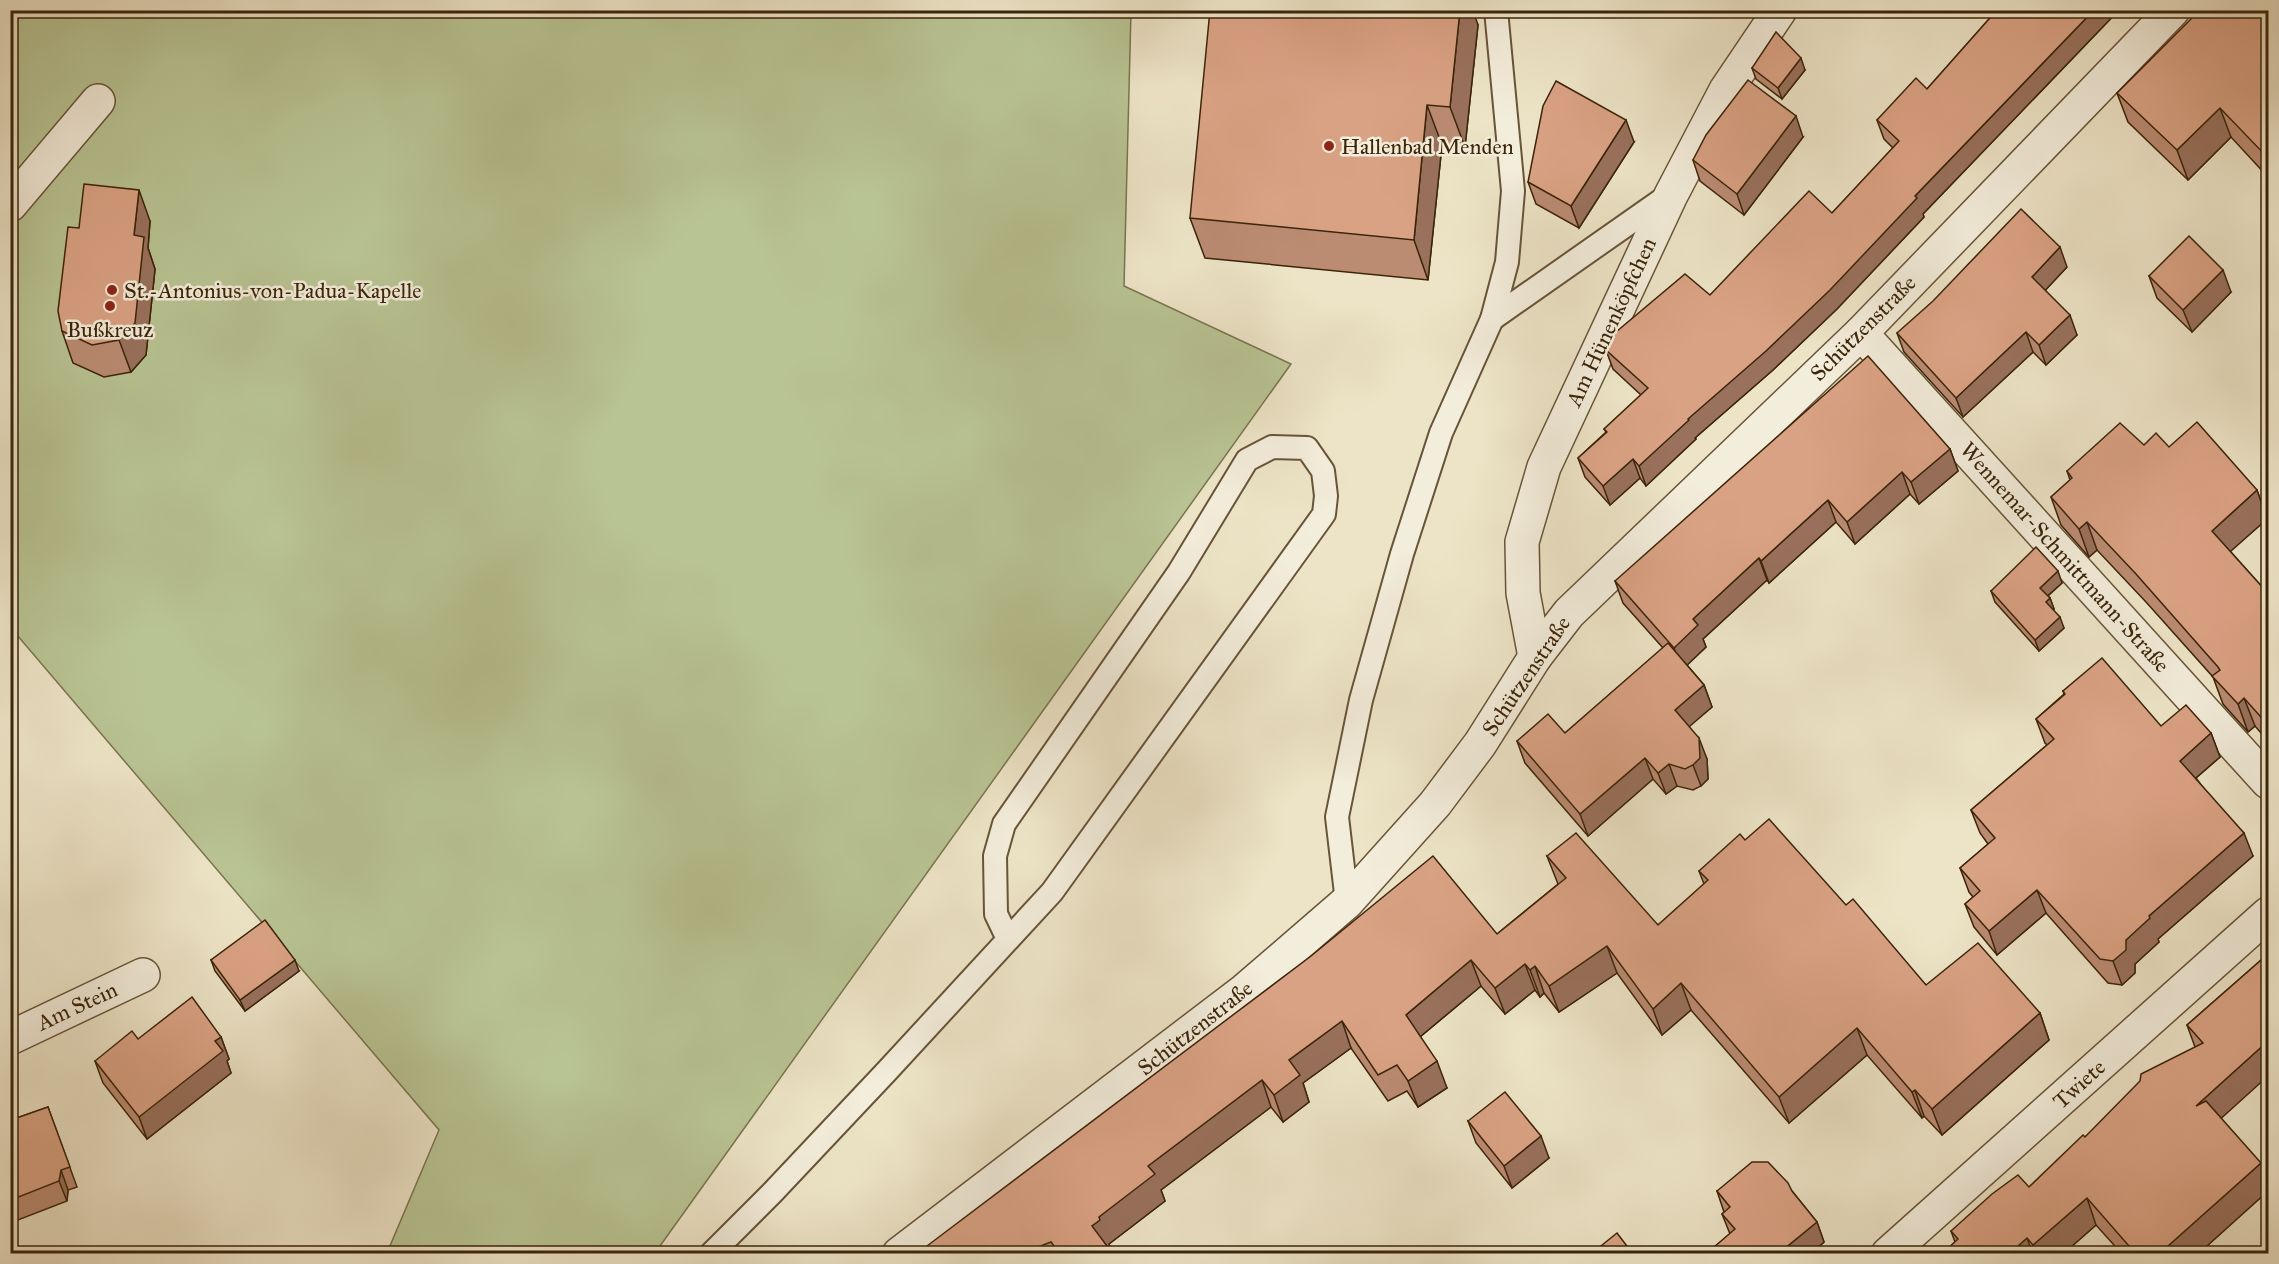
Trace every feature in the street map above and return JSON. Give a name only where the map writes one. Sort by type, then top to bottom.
[{"type":"street","name":"Am Hünenköpfchen","points":[[1535,657],[1523,593],[1522,542],[1544,467],[1671,195],[1726,90],[1780,10]]},
{"type":"street","name":"Schützenstraße","points":[[899,1254],[1245,990],[1347,902],[1435,804],[1480,744],[1535,657],[1569,613],[1861,333],[2173,10]]},
{"type":"street","points":[[10,206],[98,101]]},
{"type":"street","name":"Wennemar-Schmittmann-Straße","points":[[1861,333],[2268,782]]},
{"type":"street","name":"Twiete","points":[[1888,1254],[2268,914]]},
{"type":"street","name":"Am Stein","points":[[10,1038],[143,975]]},
{"type":"lane","points":[[1347,902],[1337,817],[1361,700],[1402,554],[1440,433],[1492,320],[1507,262],[1513,191],[1496,10]]},
{"type":"lane","points":[[1492,320],[1671,195]]},
{"type":"lane","points":[[711,1254],[887,1071],[1008,939],[1052,891],[1324,514],[1326,496],[1323,471],[1307,448],[1272,447],[1247,460],[1179,572],[1004,824],[995,856],[996,914],[1008,939]]},
{"type":"green space","points":[[10,11],[1131,11],[1124,286],[1291,364],[655,1253],[387,1253],[439,1130],[11,628]]},
{"type":"building","name":"Hallenbad Menden","points":[[1210,10],[1460,10],[1450,107],[1427,105],[1414,240],[1190,218]]},
{"type":"building","points":[[1997,10],[2094,10],[1915,196],[1917,198],[1830,290],[1639,466],[1633,459],[1603,486],[1578,458],[1607,432],[1604,429],[1648,388],[1606,350],[1616,332],[1685,274],[1710,295],[1809,191],[1832,213],[1899,141],[1877,120],[1916,78],[1927,89]]},
{"type":"building","points":[[2200,10],[2268,10],[2268,158],[2220,108],[2177,150],[2117,93]]},
{"type":"building","points":[[1776,32],[1801,58],[1778,88],[1752,68]]},
{"type":"building","points":[[1748,80],[1796,116],[1737,194],[1693,160],[1706,135]]},
{"type":"building","points":[[1556,81],[1626,120],[1571,206],[1528,182],[1543,106]]},
{"type":"building","name":"St.-Antonius-von-Padua-Kapelle","points":[[84,184],[139,190],[134,235],[144,237],[135,323],[119,340],[92,345],[62,331],[58,311],[68,227],[79,228]]},
{"type":"building","points":[[2021,209],[2060,247],[2032,277],[2070,315],[2039,345],[2026,332],[1956,398],[1897,333],[1933,301]]},
{"type":"building","points":[[2189,236],[2223,270],[2183,310],[2149,276]]},
{"type":"building","points":[[1868,356],[1950,449],[1911,482],[1902,472],[1847,522],[1828,500],[1761,561],[1759,558],[1693,619],[1698,625],[1674,648],[1615,581]]},
{"type":"building","points":[[2197,422],[2257,490],[2212,531],[2264,589],[2268,585],[2268,725],[2244,698],[2238,704],[2212,676],[2220,670],[2218,667],[2087,522],[2079,529],[2051,497],[2072,478],[2067,471],[2120,423],[2144,445],[2156,433],[2169,447]]},
{"type":"building","points":[[2036,547],[2058,571],[2040,588],[2050,598],[2046,602],[2060,617],[2035,640],[1991,591]]},
{"type":"building","points":[[1668,643],[1704,685],[1675,710],[1699,738],[1700,758],[1685,769],[1669,764],[1658,773],[1645,758],[1580,814],[1517,741],[1548,714],[1565,733]]},
{"type":"building","points":[[2102,658],[2161,726],[2186,705],[2211,733],[2180,761],[2244,833],[2149,916],[2150,918],[2126,940],[2126,950],[2113,961],[2100,959],[2037,890],[1989,931],[1965,904],[1980,891],[1960,868],[1995,838],[1971,810],[2054,739],[2036,719],[2065,694],[2063,691]]},
{"type":"building","points":[[1769,819],[1846,905],[1853,899],[1926,985],[1978,943],[2040,1013],[1932,1109],[1915,1090],[1912,1092],[1857,1028],[1779,1097],[1681,983],[1653,1009],[1607,946],[1549,986],[1535,966],[1530,970],[1525,964],[1495,988],[1471,960],[1406,1015],[1437,1061],[1408,1081],[1397,1065],[1378,1075],[1342,1021],[1289,1060],[1300,1075],[1274,1095],[1262,1080],[1148,1166],[1155,1174],[1099,1217],[1100,1220],[1092,1226],[1113,1254],[1060,1254],[1051,1242],[1020,1254],[919,1254],[1311,956],[1433,856],[1497,934],[1566,878],[1547,856],[1576,833],[1658,925],[1708,880],[1699,871],[1740,834],[1745,840]]},
{"type":"building","points":[[265,920],[295,960],[240,1000],[211,960]]},
{"type":"building","points":[[2268,954],[2268,1041],[2196,1106],[2206,1101],[2261,1163],[2159,1254],[2136,1254],[2087,1198],[2033,1245],[2027,1238],[2009,1254],[1942,1254],[1958,1239],[1951,1231],[1992,1194],[2018,1175],[2029,1187],[2083,1135],[2085,1137],[2140,1081],[2141,1074],[2203,1043],[2187,1025]]},
{"type":"building","points":[[192,997],[221,1037],[215,1041],[223,1051],[139,1117],[95,1061],[132,1031],[138,1039]]},
{"type":"building","points":[[1505,1092],[1541,1136],[1504,1166],[1468,1121]]},
{"type":"building","points":[[48,1107],[70,1167],[61,1170],[59,1181],[11,1200],[10,1117],[14,1119]]},
{"type":"building","points":[[1752,1162],[1768,1162],[1788,1183],[1817,1222],[1778,1254],[1706,1254],[1735,1229],[1722,1214],[1730,1207],[1717,1191]]},
{"type":"building","points":[[1617,1233],[1633,1254],[1591,1254]]},
{"type":"building","points":[[125,1249],[128,1254],[117,1254]]},
{"type":"place","name":"Hallenbad Menden","points":[[1329,146]]},
{"type":"place","name":"St.-Antonius-von-Padua-Kapelle","points":[[112,290]]},
{"type":"place","name":"Bußkreuz","points":[[110,306]]}]
